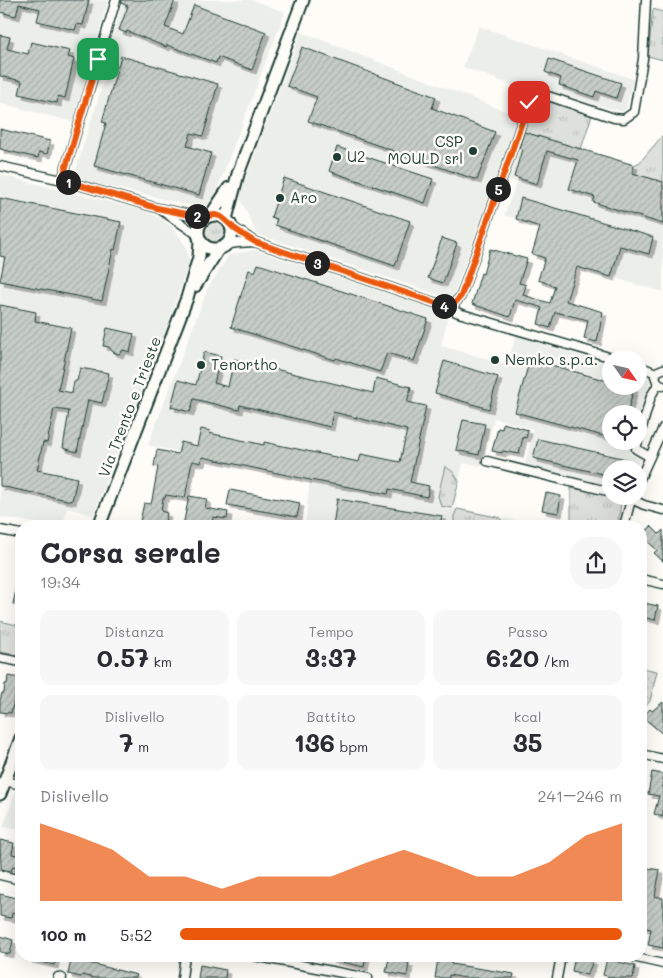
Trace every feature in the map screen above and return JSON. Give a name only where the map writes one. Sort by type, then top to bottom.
[{"type":"street","points":[[62,180],[116,0]]},
{"type":"street","name":"Via Trento e Trieste","points":[[187,298],[231,236],[228,222],[238,174],[302,0]]},
{"type":"street","points":[[0,166],[62,180],[157,208],[208,217],[219,215],[255,242],[445,306],[453,305],[461,296],[529,102],[534,96],[542,94],[614,118],[624,119],[634,112],[643,59],[646,0]]},
{"type":"street","name":"Via Trento e Trieste","points":[[101,520],[187,298],[199,258],[198,229],[221,201],[238,174]]},
{"type":"street","points":[[157,208],[199,238],[205,246],[212,249],[236,243],[255,242]]},
{"type":"street","points":[[453,305],[456,312],[602,355]]},
{"type":"street","points":[[647,410],[651,396],[660,385],[655,379],[659,371]]},
{"type":"street","points":[[647,464],[663,428]]},
{"type":"street","points":[[638,450],[650,457]]},
{"type":"street","points":[[487,462],[602,490]]},
{"type":"street","points":[[625,520],[628,505]]},
{"type":"street","points":[[644,505],[663,510]]},
{"type":"street","points":[[0,530],[15,533]]},
{"type":"street","points":[[647,580],[663,584]]},
{"type":"street","points":[[0,658],[15,661]]},
{"type":"street","points":[[0,794],[15,754]]},
{"type":"street","points":[[647,755],[663,758]]},
{"type":"street","points":[[5,781],[15,784]]},
{"type":"street","points":[[0,876],[15,879]]},
{"type":"street","points":[[647,960],[663,964]]},
{"type":"street","points":[[182,978],[184,962]]},
{"type":"street","points":[[285,962],[368,978]]},
{"type":"street","points":[[557,978],[560,962]]},
{"type":"shaded area","points":[[0,0],[108,0],[73,122],[0,103]]},
{"type":"shaded area","points":[[124,0],[252,0],[285,12],[213,200],[201,208],[82,180],[76,169],[114,48],[109,46]]},
{"type":"shaded area","points":[[479,26],[633,79],[626,109],[622,112],[528,84],[523,89],[463,67]]},
{"type":"shaded area","points":[[301,32],[518,116],[452,299],[257,234],[239,196]]},
{"type":"shaded area","points":[[524,132],[634,165],[632,172],[663,182],[663,292],[532,254],[540,227],[504,215],[517,182],[509,180]]},
{"type":"shaded area","points":[[0,175],[142,210],[163,219],[178,234],[186,247],[189,262],[166,329],[93,515],[67,508],[64,520],[17,520],[0,517]]},
{"type":"shaded area","points":[[255,250],[445,312],[448,316],[441,346],[507,364],[516,336],[602,362],[602,395],[646,395],[643,405],[602,405],[602,450],[630,450],[629,454],[641,458],[640,460],[602,460],[602,484],[525,465],[533,429],[494,418],[482,466],[463,463],[453,508],[514,520],[306,520],[310,480],[148,445],[208,288],[229,255]]},
{"type":"shaded area","points":[[15,793],[15,829],[3,827]]},
{"type":"green space","points":[[653,9],[663,12],[663,60],[648,56]]},
{"type":"green space","points":[[541,99],[592,115],[581,149],[524,132],[535,101]]},
{"type":"green space","points":[[663,135],[663,182],[632,173],[634,165],[640,162]]},
{"type":"green space","points":[[214,220],[223,223],[226,232],[223,241],[214,244],[205,241],[202,232],[205,223]]},
{"type":"green space","points":[[445,466],[453,472],[459,481],[452,508],[441,506],[438,496]]},
{"type":"green space","points":[[571,488],[602,494],[602,505],[621,505],[619,520],[571,520]]},
{"type":"green space","points":[[457,509],[501,518],[501,520],[454,520]]},
{"type":"green space","points":[[0,621],[15,625],[15,655],[0,652]]},
{"type":"green space","points":[[647,669],[657,671],[650,701],[647,705]]},
{"type":"building","points":[[0,0],[89,0],[83,25],[77,24],[75,30],[37,21],[40,9],[19,4],[16,16],[0,12]]},
{"type":"building","points":[[122,0],[175,0],[165,27],[183,34],[194,5],[266,32],[252,70],[218,57],[216,63],[167,45],[166,47],[127,31],[126,33],[119,30],[128,6],[121,3]]},
{"type":"building","points":[[0,35],[10,37],[7,49],[28,54],[31,42],[70,51],[68,57],[74,59],[65,98],[58,96],[57,103],[19,94],[22,81],[0,76]]},
{"type":"building","points":[[302,47],[436,97],[432,108],[495,132],[477,180],[308,121],[317,97],[287,86]]},
{"type":"building","points":[[121,56],[218,84],[203,136],[191,133],[187,146],[211,153],[199,195],[94,166],[106,123],[102,122]]},
{"type":"building","points":[[549,59],[621,83],[616,98],[596,91],[594,97],[559,85],[561,78],[545,72]]},
{"type":"building","points":[[0,129],[50,141],[47,154],[39,152],[38,158],[0,149]]},
{"type":"building","points":[[524,132],[634,165],[632,173],[663,182],[663,224],[593,202],[595,197],[569,189],[578,160],[547,151],[537,184],[514,177],[522,149],[519,148]]},
{"type":"building","points":[[337,147],[433,179],[425,203],[329,171]]},
{"type":"building","points":[[284,178],[410,221],[395,266],[275,225],[277,219],[271,217]]},
{"type":"building","points":[[0,198],[121,222],[102,301],[0,281],[5,257],[0,256]]},
{"type":"building","points":[[521,198],[653,237],[649,254],[620,246],[611,277],[577,267],[566,301],[603,312],[597,342],[584,339],[588,320],[555,312],[550,328],[538,324],[542,308],[534,305],[515,300],[510,317],[472,304],[490,249],[527,259],[519,283],[526,285],[523,295],[550,303],[555,286],[538,280],[545,258],[532,254],[540,227],[516,219]]},
{"type":"building","points":[[442,238],[457,243],[443,283],[428,278]]},
{"type":"building","points":[[258,264],[428,319],[414,361],[387,353],[380,372],[336,358],[335,360],[231,327],[249,270],[255,272]]},
{"type":"building","points":[[0,305],[36,312],[35,321],[71,328],[58,390],[72,393],[74,381],[77,381],[80,368],[109,373],[102,403],[88,400],[77,452],[63,448],[69,411],[54,409],[47,443],[43,442],[37,470],[77,478],[72,501],[0,486]]},
{"type":"building","points":[[107,328],[134,334],[130,352],[123,350],[119,354],[113,352],[109,347],[103,346]]},
{"type":"building","points":[[204,352],[221,356],[214,383],[228,387],[234,359],[373,393],[376,378],[411,387],[407,402],[426,406],[410,482],[429,486],[427,497],[389,489],[388,494],[202,457],[201,463],[192,461],[185,498],[166,495],[163,498],[161,511],[167,513],[165,520],[140,520],[144,503],[151,504],[152,500],[158,467],[154,466],[157,450],[178,454],[181,442],[197,446],[201,429],[210,431],[209,433],[264,445],[264,442],[359,462],[361,454],[400,462],[407,430],[333,412],[330,427],[240,405],[239,410],[194,399],[190,412],[171,407],[178,380],[196,385]]},
{"type":"building","points":[[530,359],[602,379],[602,395],[632,395],[629,405],[602,405],[602,436],[515,412]]},
{"type":"building","points":[[444,361],[498,377],[489,409],[435,393]]},
{"type":"building","points":[[463,420],[485,424],[479,455],[456,450]]},
{"type":"building","points":[[503,423],[528,430],[526,438],[523,437],[519,454],[492,451],[498,428],[502,429]]},
{"type":"building","points":[[538,439],[626,459],[602,460],[602,474],[533,458]]},
{"type":"building","points":[[230,490],[300,503],[297,517],[227,505]]},
{"type":"building","points":[[546,493],[561,496],[558,513],[542,510]]},
{"type":"building","points":[[189,496],[207,499],[205,508],[228,512],[227,519],[213,517],[213,520],[184,520]]},
{"type":"building","points":[[337,499],[442,516],[441,520],[334,520]]},
{"type":"building","points":[[651,526],[659,534],[663,530],[663,561],[654,553],[657,550],[647,541],[648,530]]},
{"type":"building","points":[[647,604],[658,606],[655,620],[647,618]]},
{"type":"building","points":[[8,676],[15,677],[15,696],[11,713],[0,712],[2,693],[4,693],[5,684],[7,684]]},
{"type":"building","points":[[663,702],[663,734],[647,720],[647,712],[650,709],[652,711]]},
{"type":"building","points":[[652,772],[663,774],[663,817],[654,814],[659,796],[648,794]]},
{"type":"building","points":[[0,840],[14,843],[12,854],[15,855],[15,867],[13,866],[11,871],[1,869]]},
{"type":"building","points":[[647,868],[660,870],[655,896],[663,898],[663,948],[648,945],[651,929],[647,928]]},
{"type":"building","points":[[0,894],[15,898],[15,914],[12,913],[11,918],[0,916]]},
{"type":"building","points":[[0,936],[13,940],[10,954],[0,952]]},
{"type":"building","points":[[41,962],[55,962],[54,965]]},
{"type":"building","points":[[71,962],[85,962],[137,975],[136,978],[94,978],[68,974]]},
{"type":"building","points":[[342,962],[365,962],[364,967]]},
{"type":"building","points":[[388,962],[409,963],[407,976],[386,972]]},
{"type":"building","points":[[438,962],[452,962],[451,964],[514,974],[513,978],[465,978],[449,975],[449,978],[435,978]]},
{"type":"building","points":[[574,962],[593,962],[587,975],[572,971]]},
{"type":"building","points":[[606,962],[619,962],[635,966],[633,978],[614,978],[603,975]]},
{"type":"building","points":[[200,965],[226,970],[225,978],[198,978]]},
{"type":"place","name":"CSP MOULD srl","points":[[473,151]]},
{"type":"place","name":"U2","points":[[337,157]]},
{"type":"place","name":"Aro","points":[[280,198]]},
{"type":"place","name":"Nemko s.p.a.","points":[[495,360]]},
{"type":"place","name":"Tenortho","points":[[201,365]]},
{"type":"route","points":[[98,59],[62,180],[157,208],[204,218],[219,215],[255,242],[445,306],[453,305],[461,296],[529,102]]}]
